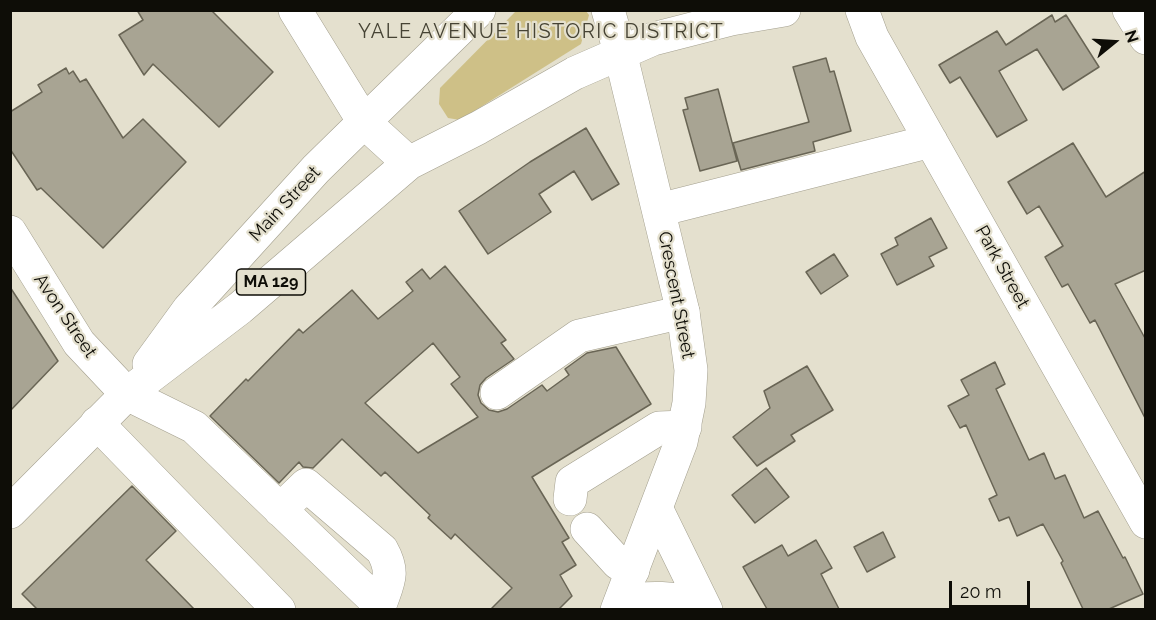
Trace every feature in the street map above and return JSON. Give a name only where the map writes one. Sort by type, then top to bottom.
[{"type":"main road","points":[[295,10],[364,122],[410,163]]},
{"type":"main road","name":"Main Street","points":[[127,394],[189,309],[316,169],[479,10]]},
{"type":"main road","name":"Main Street","points":[[10,512],[127,394],[240,308],[410,163],[478,128],[575,73],[620,52],[653,39],[693,28],[784,10]]},
{"type":"main road","name":"Park Street","points":[[862,10],[872,37],[1146,522]]},
{"type":"main road","points":[[1129,10],[1146,38]]},
{"type":"main road","name":"Crescent Street","points":[[612,12],[682,312],[691,370],[689,403],[677,456],[619,606]]},
{"type":"main road","points":[[659,210],[931,141]]},
{"type":"main road","name":"Avon Street","points":[[10,232],[79,343],[127,394]]},
{"type":"main road","points":[[497,393],[579,336],[682,312]]},
{"type":"main road","points":[[127,394],[194,427],[379,607]]},
{"type":"main road","points":[[97,423],[279,609]]},
{"type":"main road","points":[[570,500],[572,482],[659,428],[685,427]]},
{"type":"main road","points":[[657,510],[705,607]]},
{"type":"main road","points":[[587,529],[618,563],[633,570]]},
{"type":"main road","points":[[619,606],[640,598],[662,597],[705,607]]},
{"type":"shaded area","points":[[516,11],[586,11],[589,15],[581,44],[460,120],[448,118],[439,104],[440,88]]},
{"type":"building","points":[[137,10],[211,10],[273,72],[219,127],[153,64],[144,75],[119,35],[143,20]]},
{"type":"building","points":[[1052,15],[1055,22],[1066,15],[1099,67],[1063,90],[1037,49],[999,71],[1027,120],[997,137],[960,77],[950,83],[939,65],[997,31],[1006,45]]},
{"type":"building","points":[[826,58],[830,72],[834,71],[851,131],[813,142],[815,151],[741,170],[733,143],[809,122],[793,67]]},
{"type":"building","points":[[66,68],[69,74],[73,71],[80,82],[86,79],[123,138],[143,119],[186,162],[103,248],[41,188],[37,190],[10,149],[10,112],[42,92],[38,85]]},
{"type":"building","points":[[718,89],[737,161],[700,171],[683,110],[688,109],[685,98]]},
{"type":"building","points":[[586,128],[619,184],[592,200],[574,171],[539,194],[551,212],[488,254],[459,211],[530,162]]},
{"type":"building","points":[[1073,143],[1106,197],[1146,171],[1146,270],[1115,284],[1146,340],[1146,420],[1095,320],[1090,323],[1068,284],[1062,287],[1045,257],[1063,246],[1039,206],[1027,214],[1008,182]]},
{"type":"building","points":[[931,218],[947,248],[929,257],[934,266],[897,285],[881,254],[898,245],[895,238]]},
{"type":"building","points":[[834,254],[848,276],[821,294],[806,272]]},
{"type":"building","points":[[445,266],[506,340],[501,343],[514,359],[486,378],[480,385],[478,395],[481,403],[489,410],[498,412],[507,409],[542,385],[547,391],[569,375],[565,369],[587,353],[616,347],[651,404],[532,477],[569,538],[562,542],[576,565],[560,575],[572,596],[559,609],[491,609],[512,588],[455,534],[451,539],[428,518],[430,515],[385,472],[381,476],[342,439],[313,468],[303,467],[299,462],[279,483],[210,416],[299,329],[303,333],[352,290],[378,319],[413,291],[406,282],[422,269],[430,279]],"holes":[[[433,343],[460,377],[451,384],[478,417],[418,453],[365,403]]]},
{"type":"building","points":[[10,287],[58,361],[10,411]]},
{"type":"building","points":[[995,362],[1005,384],[996,389],[1029,460],[1044,453],[1055,479],[1065,475],[1084,518],[1098,511],[1123,558],[1125,557],[1143,594],[1109,609],[1083,609],[1061,563],[1063,561],[1043,524],[1017,536],[1009,517],[999,521],[989,499],[997,495],[966,425],[960,428],[948,406],[969,395],[961,380]]},
{"type":"building","points":[[807,366],[833,410],[791,435],[795,441],[757,466],[733,437],[770,408],[764,391]]},
{"type":"building","points":[[766,468],[789,497],[755,523],[732,495]]},
{"type":"building","points":[[132,486],[176,531],[146,560],[194,609],[37,609],[22,594]]},
{"type":"building","points":[[883,532],[895,557],[867,572],[854,547]]},
{"type":"building","points":[[816,540],[832,568],[821,574],[839,609],[767,609],[743,567],[782,545],[788,556]]},
{"type":"district","name":"YALE AVENUE HISTORIC DISTRICT","points":[[541,32]]}]
